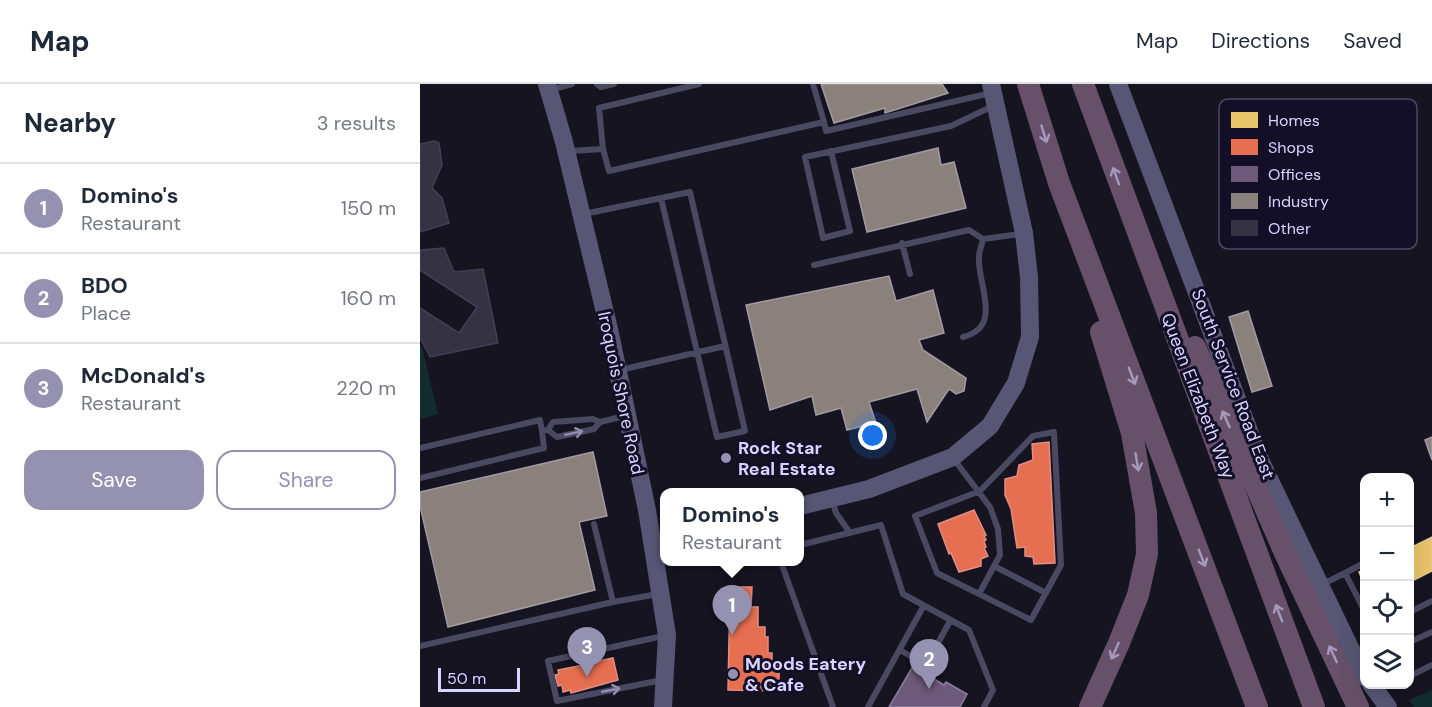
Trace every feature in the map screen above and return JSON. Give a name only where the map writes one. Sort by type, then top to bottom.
[{"type":"highway","points":[[1028,84],[1059,183],[1257,707]]},
{"type":"highway","name":"Queen Elizabeth Way","points":[[1083,84],[1314,707]]},
{"type":"highway","points":[[1059,183],[1074,244],[1132,433],[1146,513],[1147,554],[1138,595],[1090,707]]},
{"type":"highway","points":[[1136,231],[1158,263],[1285,553],[1358,707]]},
{"type":"street","name":"South Service Road East","points":[[1118,84],[1260,460],[1360,665]]},
{"type":"street","name":"Iroquois Shore Road","points":[[548,87],[566,151],[609,329],[647,510],[658,538],[661,594],[667,635],[663,707]]},
{"type":"street","points":[[804,505],[869,489],[953,458],[990,426],[1016,383],[1030,337],[1029,277],[1024,233],[994,94]]},
{"type":"street","name":"South Service Road East","points":[[1375,689],[1388,707]]},
{"type":"lane","points":[[548,87],[572,84]]},
{"type":"lane","points":[[597,84],[601,87],[614,84]]},
{"type":"lane","points":[[699,84],[599,108],[603,149],[609,171],[824,122]]},
{"type":"lane","points":[[813,84],[826,131],[994,94]]},
{"type":"lane","points":[[831,151],[849,231],[823,237],[805,157],[831,151],[951,126],[994,94]]},
{"type":"lane","points":[[566,151],[603,149]]},
{"type":"lane","points":[[581,214],[690,192],[745,430],[717,437],[661,198]]},
{"type":"lane","points":[[814,265],[902,243],[969,230],[983,239],[1024,233]]},
{"type":"lane","points":[[963,336],[974,334],[982,327],[986,304],[978,258],[983,239]]},
{"type":"lane","points":[[902,243],[910,274]]},
{"type":"lane","points":[[616,371],[725,346]]},
{"type":"lane","points":[[545,431],[553,422],[593,419],[600,422],[626,416]]},
{"type":"lane","points":[[420,448],[540,420],[545,431],[544,448],[420,478]]},
{"type":"lane","points":[[545,431],[557,437],[594,429],[600,422]]},
{"type":"lane","points":[[1054,432],[1061,565],[1046,593],[1031,620],[937,573],[915,516],[980,491],[1033,436],[1054,432]]},
{"type":"lane","points":[[953,458],[980,491],[990,507],[998,529],[1000,555],[980,594]]},
{"type":"lane","points":[[831,498],[836,513],[850,532]]},
{"type":"lane","points":[[594,524],[613,602]]},
{"type":"lane","points":[[804,544],[881,525],[903,594],[923,607],[969,630],[993,690],[984,707]]},
{"type":"lane","points":[[783,566],[833,707]]},
{"type":"lane","points":[[994,566],[1046,593]]},
{"type":"lane","points":[[1320,585],[1360,566]]},
{"type":"lane","points":[[1345,573],[1360,601]]},
{"type":"lane","points":[[420,646],[613,602],[661,594]]},
{"type":"lane","points":[[1414,610],[1432,601]]},
{"type":"lane","points":[[868,707],[923,607]]},
{"type":"lane","points":[[900,650],[926,665],[951,621]]},
{"type":"lane","points":[[1414,640],[1432,632]]},
{"type":"lane","points":[[665,679],[557,701],[549,661],[667,635]]},
{"type":"lane","points":[[1414,674],[1432,665]]},
{"type":"green space","points":[[420,347],[422,347],[438,414],[420,419]]},
{"type":"green space","points":[[1432,690],[1432,707],[1414,707],[1409,700]]},
{"type":"building: Homes","points":[[1432,537],[1432,571],[1414,580],[1414,546]]},
{"type":"building: Shops","points":[[1049,442],[1055,563],[1034,564],[1033,557],[1025,556],[1025,547],[1017,548],[1011,509],[1005,495],[1005,479],[1017,476],[1019,465],[1033,460],[1032,444]]},
{"type":"building: Shops","points":[[974,510],[986,535],[984,535],[986,547],[984,548],[988,556],[981,559],[981,566],[959,572],[951,553],[949,554],[938,524]]},
{"type":"building: Shops","points":[[730,587],[752,587],[751,607],[758,607],[758,627],[765,627],[765,637],[768,637],[768,653],[772,653],[772,663],[779,663],[779,691],[728,690]]},
{"type":"building: Shops","points":[[613,658],[618,680],[571,693],[570,690],[563,692],[562,685],[558,686],[555,675],[559,674],[558,670],[583,665],[583,662],[588,660],[589,663]]},
{"type":"building: Offices","points":[[913,666],[944,685],[946,682],[967,694],[960,707],[889,707]]},
{"type":"building: Industry","points":[[821,84],[942,84],[948,93],[885,113],[885,108],[834,123]]},
{"type":"building: Industry","points":[[938,148],[941,165],[954,162],[966,208],[867,232],[852,169]]},
{"type":"building: Industry","points":[[889,276],[896,301],[933,290],[944,333],[919,340],[923,350],[966,378],[964,391],[956,394],[949,389],[927,422],[917,389],[869,402],[876,423],[847,430],[841,408],[816,415],[812,396],[770,410],[746,305]]},
{"type":"building: Industry","points":[[1248,311],[1272,386],[1252,392],[1229,317]]},
{"type":"building: Industry","points":[[1432,437],[1432,460],[1425,440]]},
{"type":"building: Industry","points":[[593,452],[607,516],[579,522],[595,590],[448,627],[420,506],[420,492]]},
{"type":"building: Other","points":[[434,141],[439,143],[442,165],[432,188],[442,198],[449,223],[420,232],[420,144]]},
{"type":"building: Other","points":[[444,248],[454,272],[483,269],[498,343],[430,357],[420,338],[420,308],[459,333],[477,307],[420,270],[420,250]]},
{"type":"place","name":"Rock Star Real Estate","points":[[726,458]]},
{"type":"place","name":"Domino's","points":[[732,635]]},
{"type":"place","name":"Moods Eatery & Cafe","points":[[733,674]]},
{"type":"place","name":"McDonald's","points":[[587,677]]},
{"type":"place","name":"BDO","points":[[929,689]]}]
